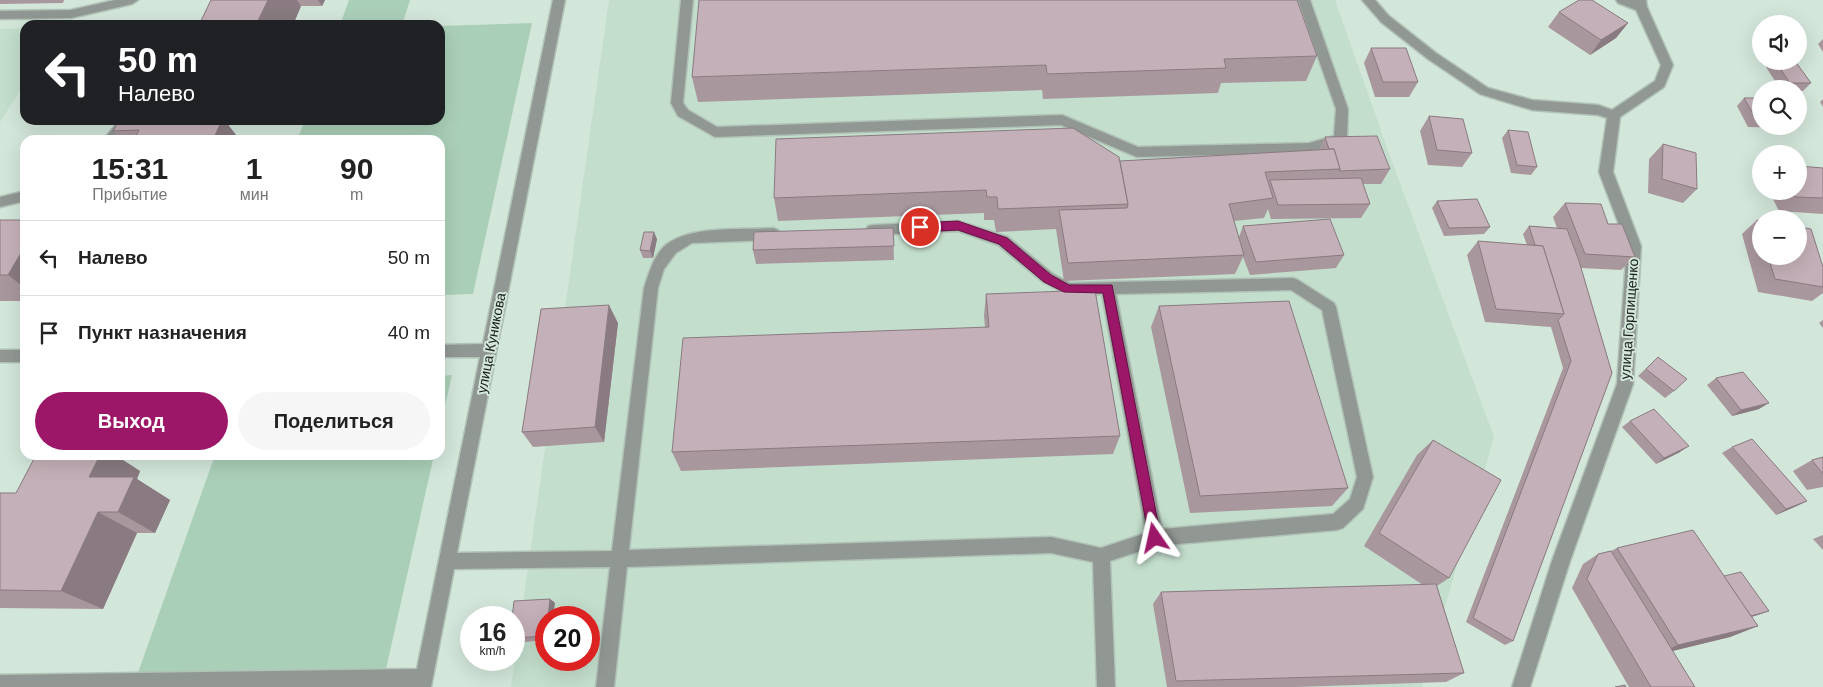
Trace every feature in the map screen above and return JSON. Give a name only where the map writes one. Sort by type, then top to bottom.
[{"type":"street","points":[[0,15],[71,14],[132,0]]},
{"type":"street","name":"улица Куникова","points":[[423,682],[559,0]]},
{"type":"street","points":[[688,0],[677,103],[684,113],[715,132],[1062,120],[1137,152],[1309,148],[1340,139],[1342,110],[1304,0]]},
{"type":"street","points":[[1368,0],[1386,19],[1432,56],[1484,91],[1532,105],[1598,110],[1614,115],[1660,84],[1667,65],[1640,4],[1622,0]]},
{"type":"street","name":"улица Горпищенко","points":[[1521,687],[1562,561],[1625,384],[1634,246],[1606,172],[1614,115]]},
{"type":"street","points":[[114,135],[123,125]]},
{"type":"street","points":[[0,202],[20,197]]},
{"type":"street","points":[[447,561],[620,559],[1051,545],[1101,556],[1155,538],[1337,522],[1357,504],[1364,477],[1329,307],[1293,284],[1068,289],[1048,278],[1003,241],[958,226],[859,230]]},
{"type":"street","points":[[605,687],[651,288],[658,268],[671,249],[690,238],[789,234]]},
{"type":"street","points":[[1108,288],[1155,538]]},
{"type":"street","points":[[445,351],[489,350]]},
{"type":"street","points":[[0,356],[20,356]]},
{"type":"street","points":[[1101,556],[1106,687]]},
{"type":"street","points":[[0,684],[423,682]]},
{"type":"shaded area","points":[[349,0],[410,0],[404,20],[342,20]]},
{"type":"shaded area","points":[[609,0],[1335,0],[1391,159],[1494,437],[1422,687],[511,687],[513,671],[525,671],[525,606],[523,606]]},
{"type":"shaded area","points":[[532,23],[473,294],[445,295],[445,135],[299,135],[303,125],[445,125],[445,26]]},
{"type":"shaded area","points":[[20,28],[20,91],[0,122],[0,29]]},
{"type":"shaded area","points":[[452,375],[445,406],[445,376]]},
{"type":"shaded area","points":[[213,460],[433,460],[382,687],[133,687]]},
{"type":"building","points":[[211,0],[268,0],[258,20],[201,20]]},
{"type":"building","points":[[699,0],[1297,0],[1317,56],[1224,59],[1226,68],[1047,74],[1046,65],[692,77]]},
{"type":"building","points":[[1579,0],[1592,0],[1628,23],[1601,40],[1559,12]]},
{"type":"building","points":[[1371,48],[1406,48],[1418,82],[1383,82]]},
{"type":"building","points":[[1781,70],[1802,70],[1811,83],[1807,83],[1807,80],[1788,80]]},
{"type":"building","points":[[1744,98],[1752,98],[1752,112]]},
{"type":"building","points":[[1429,116],[1463,119],[1472,153],[1437,150]]},
{"type":"building","points":[[116,125],[220,125],[215,135],[136,135],[139,130],[113,131]]},
{"type":"building","points":[[1073,128],[1119,157],[1128,204],[998,209],[997,197],[987,197],[986,190],[774,198],[776,139]]},
{"type":"building","points":[[1508,130],[1528,132],[1537,167],[1517,165]]},
{"type":"building","points":[[1377,136],[1390,169],[1339,171],[1334,149],[1329,149],[1325,137]]},
{"type":"building","points":[[1663,144],[1696,153],[1697,189],[1662,179]]},
{"type":"building","points":[[1334,149],[1340,169],[1265,172],[1273,198],[1229,204],[1244,255],[1068,263],[1059,210],[1127,208],[1128,204],[1120,161]]},
{"type":"building","points":[[1807,167],[1823,168],[1823,198],[1807,197]]},
{"type":"building","points":[[1361,178],[1370,204],[1278,205],[1270,180]]},
{"type":"building","points":[[1477,199],[1490,227],[1449,228],[1437,201]]},
{"type":"building","points":[[1565,203],[1601,204],[1608,224],[1622,224],[1635,257],[1585,254]]},
{"type":"building","points":[[1330,219],[1344,255],[1256,262],[1243,226]]},
{"type":"building","points":[[0,220],[20,220],[20,255],[8,275],[0,275]]},
{"type":"building","points":[[1529,226],[1567,229],[1579,261],[1612,373],[1513,641],[1473,618],[1571,361],[1558,320],[1564,314],[1543,246],[1535,245]]},
{"type":"building","points":[[893,228],[894,246],[753,250],[754,232]]},
{"type":"building","points":[[1807,228],[1811,229],[1823,267],[1823,287],[1775,279],[1771,265],[1807,265]]},
{"type":"building","points":[[644,232],[654,232],[650,251],[640,250]]},
{"type":"building","points":[[1478,241],[1543,246],[1564,314],[1496,309]]},
{"type":"building","points":[[1095,290],[1120,436],[672,452],[683,338],[989,327],[986,294]]},
{"type":"building","points":[[1289,301],[1348,488],[1200,496],[1159,306]]},
{"type":"building","points":[[609,305],[595,427],[522,432],[541,309]]},
{"type":"building","points":[[1658,357],[1687,379],[1674,391],[1646,369]]},
{"type":"building","points":[[1743,372],[1769,403],[1741,410],[1716,378]]},
{"type":"building","points":[[1654,409],[1689,446],[1664,458],[1630,421]]},
{"type":"building","points":[[1752,439],[1807,501],[1786,509],[1732,447]]},
{"type":"building","points":[[1433,440],[1501,480],[1449,578],[1379,533]]},
{"type":"building","points":[[1823,457],[1823,474],[1812,460]]},
{"type":"building","points":[[33,460],[98,460],[89,477],[134,477],[118,512],[98,512],[61,591],[0,590],[0,493],[16,493]]},
{"type":"building","points":[[1693,530],[1758,626],[1678,645],[1617,548]]},
{"type":"building","points":[[1611,551],[1695,687],[1651,687],[1587,579],[1598,554]]},
{"type":"building","points":[[1741,572],[1769,611],[1751,616],[1724,576]]},
{"type":"building","points":[[1436,584],[1464,673],[1176,681],[1161,592]]},
{"type":"building","points":[[550,599],[549,606],[535,606],[535,637],[525,637],[525,606],[513,606],[514,601]]},
{"type":"route","points":[[920,227],[958,226],[1003,241],[1048,278],[1068,289],[1108,288],[1155,538]]}]
